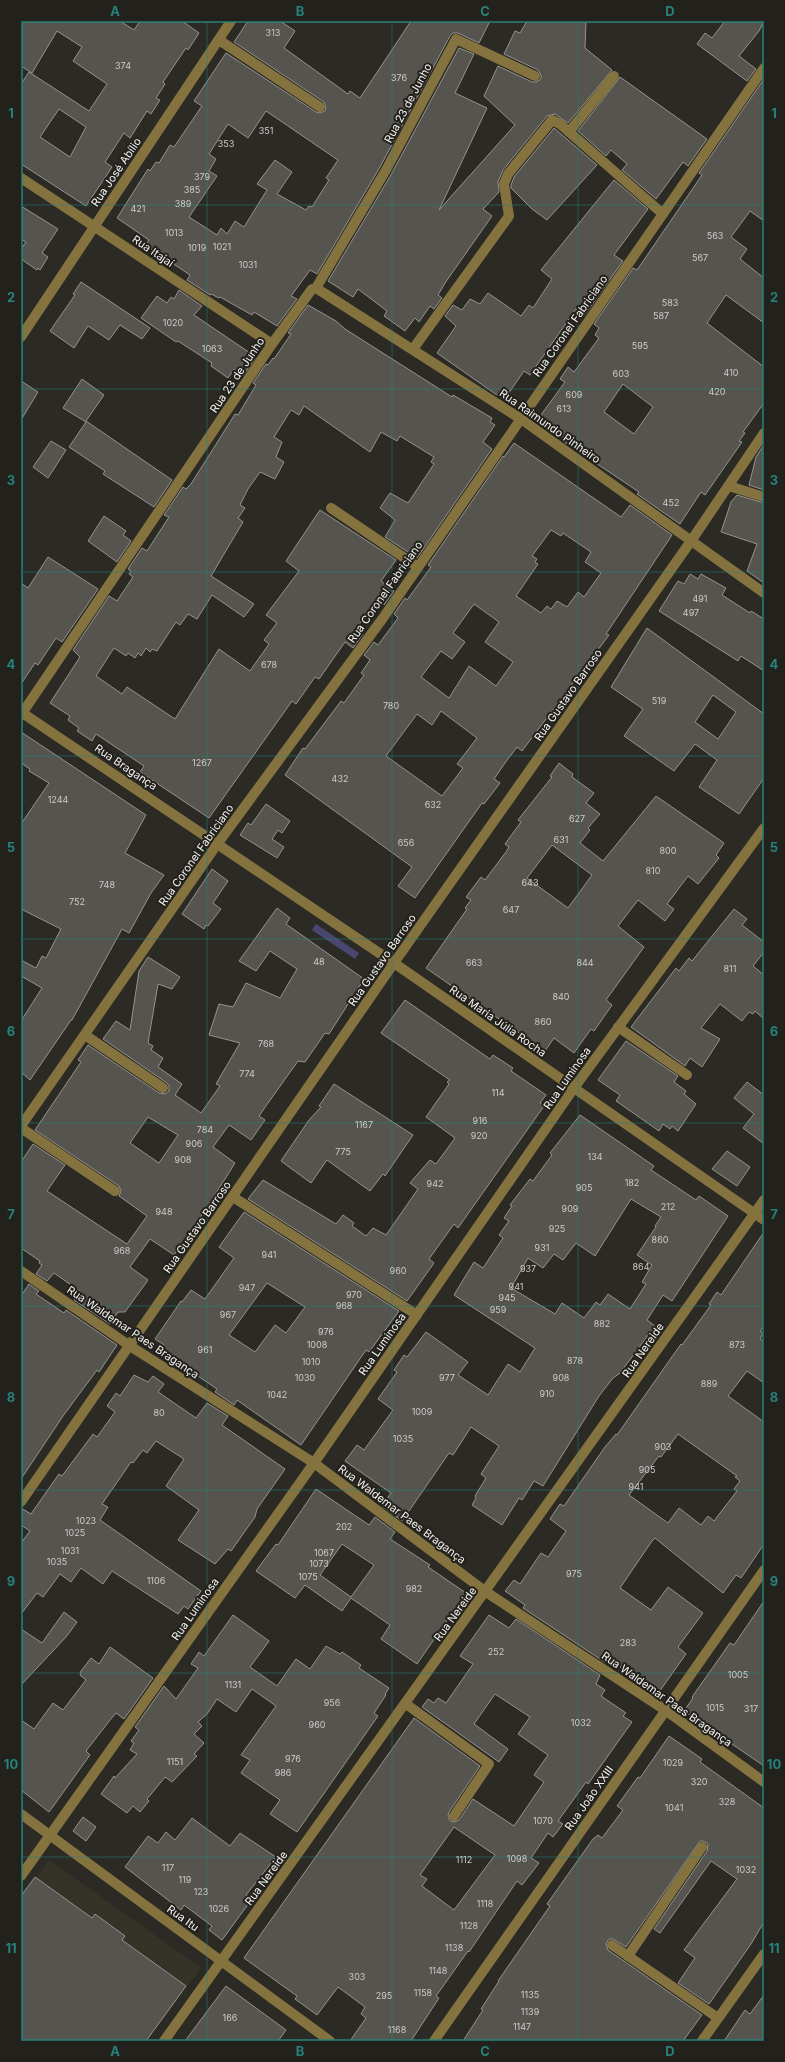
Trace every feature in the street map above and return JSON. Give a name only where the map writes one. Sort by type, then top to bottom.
[{"type":"street","name":"Rua José Abílio","points":[[21,337],[232,21]]},
{"type":"street","name":"Rua 23 de Junho","points":[[22,713],[272,344],[312,289],[316,288],[386,170],[456,39],[535,76]]},
{"type":"street","points":[[219,40],[320,107]]},
{"type":"street","name":"Rua Coronel Fabriciano","points":[[21,1127],[218,843],[418,567],[764,68]]},
{"type":"street","points":[[569,132],[614,76]]},
{"type":"street","points":[[413,349],[509,216],[504,184],[508,174],[552,120],[569,132],[663,214]]},
{"type":"street","name":"Rua Itajaí","points":[[21,178],[272,344]]},
{"type":"street","name":"Rua Raimundo Pinheiro","points":[[316,288],[521,419],[764,593]]},
{"type":"street","name":"Rua Gustavo Barroso","points":[[21,1502],[394,963],[691,541],[764,433]]},
{"type":"street","points":[[729,486],[764,497]]},
{"type":"street","points":[[331,508],[418,567]]},
{"type":"street","name":"Rua Bragança","points":[[22,713],[218,843]]},
{"type":"street","name":"Rua Luminosa","points":[[21,1876],[49,1834],[314,1463],[574,1088],[764,828]]},
{"type":"street","name":"Rua Maria Júlia Rocha","points":[[218,843],[394,963],[764,1220]]},
{"type":"street","points":[[618,1027],[687,1075]]},
{"type":"street","points":[[85,1035],[163,1088]]},
{"type":"street","points":[[21,1127],[115,1191]]},
{"type":"street","points":[[232,1197],[417,1315]]},
{"type":"street","name":"Rua Nereide","points":[[164,2041],[486,1592],[764,1200]]},
{"type":"street","name":"Rua Waldemar Paes Bragança","points":[[21,1271],[130,1346],[314,1463],[486,1592],[665,1710],[764,1782]]},
{"type":"street","name":"Rua João XXIII","points":[[434,2041],[764,1570]]},
{"type":"street","points":[[406,1704],[489,1764],[454,1816]]},
{"type":"street","name":"Rua Itu","points":[[21,1814],[330,2041]]},
{"type":"street","points":[[628,1956],[702,1848]]},
{"type":"street","points":[[612,1945],[718,2018]]},
{"type":"street","points":[[702,2041],[764,1954]]},
{"type":"shaded area","points":[[316,924],[359,953],[355,959],[312,930]]},
{"type":"shaded area","points":[[49,1860],[201,1968],[146,2041],[21,2041],[21,1898]]},
{"type":"building","points":[[21,21],[120,21],[134,30],[140,21],[182,21],[199,33],[188,50],[186,48],[163,82],[165,84],[156,98],[160,100],[151,114],[147,111],[130,138],[124,133],[105,162],[112,167],[86,206],[21,164],[21,84],[29,72],[89,111],[107,84],[73,61],[82,47],[57,31],[32,73],[21,66]],"holes":[[[59,109],[86,127],[70,157],[40,137]]]},
{"type":"building","points":[[248,21],[280,21],[295,31],[284,48],[348,94],[350,91],[360,98],[411,21],[490,21],[479,43],[458,33],[453,33],[450,36],[380,167],[317,274],[310,270],[291,296],[297,299],[277,326],[254,312],[252,315],[220,297],[210,295],[187,280],[190,275],[145,245],[149,240],[117,218],[148,169],[150,171],[156,162],[159,163],[170,145],[174,147],[202,106],[194,101],[226,53],[316,112],[320,113],[325,111],[326,107],[324,102],[234,42]],"holes":[[[266,111],[338,160],[326,178],[329,180],[312,207],[309,206],[306,210],[277,194],[292,172],[275,160],[257,184],[267,190],[244,227],[235,221],[227,234],[221,228],[217,235],[189,217],[217,176],[209,171],[216,159],[209,154],[228,124],[248,138]]]},
{"type":"building","points":[[527,21],[586,21],[585,48],[612,70],[568,123],[555,114],[547,116],[503,170],[498,182],[499,192],[483,209],[492,216],[445,283],[438,295],[442,298],[434,309],[430,306],[419,322],[415,318],[405,331],[384,316],[387,311],[358,289],[353,297],[328,281],[392,173],[459,48],[474,54],[455,93],[487,108],[439,210],[515,125],[484,96],[498,66],[532,82],[536,82],[541,79],[541,75],[538,70],[504,54],[515,31],[520,33]]},
{"type":"building","points":[[725,21],[764,21],[759,31],[739,56],[756,69],[747,81],[697,44],[705,33],[712,38]]},
{"type":"building","points":[[620,77],[707,139],[688,166],[683,162],[656,199],[622,170],[627,164],[611,150],[606,156],[578,131]]},
{"type":"building","points":[[764,79],[764,221],[750,211],[731,237],[747,249],[740,259],[764,278],[764,323],[726,295],[707,323],[764,367],[764,403],[743,432],[745,433],[739,441],[742,442],[705,495],[701,492],[680,524],[637,494],[639,492],[563,441],[565,439],[538,419],[565,382],[560,379],[568,367],[574,372],[599,338],[595,335],[599,328],[594,324],[633,268],[637,270],[702,175],[699,173]],"holes":[[[623,384],[653,407],[634,434],[604,412]]]},
{"type":"building","points":[[554,128],[597,165],[547,220],[532,209],[511,188],[511,185],[514,177]]},
{"type":"building","points":[[614,180],[648,209],[614,255],[623,261],[584,316],[576,309],[530,375],[524,371],[504,400],[437,353],[456,326],[445,316],[453,305],[462,310],[470,299],[480,304],[488,293],[521,316],[529,305],[533,308],[552,279],[541,270]]},
{"type":"building","points":[[21,206],[58,229],[42,253],[48,257],[40,270],[38,268],[37,270],[21,259],[21,249],[26,242],[21,239]]},
{"type":"building","points":[[81,282],[150,328],[142,339],[120,325],[109,340],[88,326],[74,348],[50,331],[75,295],[73,294]]},
{"type":"building","points":[[179,290],[202,306],[194,315],[256,357],[243,376],[234,369],[228,378],[211,366],[212,363],[178,341],[176,342],[141,318],[157,296],[167,303],[171,297],[174,299]]},
{"type":"building","points":[[308,305],[336,321],[345,329],[452,397],[453,395],[492,418],[490,422],[495,425],[483,442],[492,449],[417,558],[385,537],[395,520],[380,508],[390,493],[408,503],[434,464],[431,462],[434,457],[400,436],[397,441],[381,432],[370,452],[304,406],[299,415],[291,410],[274,437],[282,442],[276,457],[284,462],[275,479],[260,472],[248,489],[240,505],[245,508],[238,518],[243,522],[211,576],[254,604],[244,617],[212,595],[197,619],[188,614],[180,625],[176,622],[157,651],[152,649],[150,652],[146,648],[141,656],[138,653],[135,658],[128,653],[126,656],[114,648],[96,676],[122,694],[127,687],[175,719],[219,649],[250,671],[269,644],[264,640],[277,623],[266,615],[299,571],[286,561],[320,510],[396,560],[381,581],[394,591],[384,605],[377,598],[356,629],[363,634],[353,648],[345,642],[319,679],[315,677],[296,704],[292,701],[209,818],[140,772],[144,766],[96,734],[92,741],[77,731],[79,728],[68,720],[70,716],[50,703],[80,657],[73,650],[109,596],[117,601],[133,577],[129,574],[131,571],[128,569],[142,548],[147,551],[169,517],[164,515],[183,487],[186,489],[191,484],[235,414],[238,415],[256,385],[253,383],[266,364],[268,365],[273,358],[274,359],[291,334],[288,333]]},
{"type":"building","points":[[82,379],[104,395],[86,421],[172,480],[154,507],[103,474],[105,471],[69,447],[86,422],[63,408]]},
{"type":"building","points":[[21,381],[38,392],[21,420]]},
{"type":"building","points":[[51,441],[66,450],[48,478],[33,467]]},
{"type":"building","points":[[514,443],[621,517],[630,505],[672,535],[606,634],[609,635],[522,751],[517,747],[505,763],[494,779],[500,783],[484,804],[482,803],[415,898],[398,886],[412,867],[285,775],[303,748],[305,749],[341,701],[344,703],[364,675],[361,673],[370,660],[364,655],[374,642],[378,645],[398,618],[394,614],[405,598],[407,600],[431,567],[428,565],[503,456],[504,457]],"holes":[[[551,530],[561,536],[563,533],[591,552],[585,562],[601,573],[584,597],[578,592],[567,607],[557,601],[551,609],[547,606],[541,613],[516,596],[538,564],[535,562],[537,559],[532,556]],[[474,604],[499,622],[485,642],[513,662],[496,686],[469,666],[449,698],[421,677],[441,651],[452,659],[465,642],[453,633]],[[441,711],[477,738],[457,764],[463,768],[442,796],[386,756],[417,714],[432,725]]]},
{"type":"building","points":[[763,446],[764,490],[749,485],[756,457]]},
{"type":"building","points":[[737,495],[764,503],[764,583],[747,571],[757,544],[721,532],[731,502]]},
{"type":"building","points":[[104,516],[126,531],[123,535],[131,541],[117,562],[88,541]]},
{"type":"building","points":[[48,557],[98,589],[62,642],[56,638],[38,665],[35,663],[21,684],[21,583],[28,588]]},
{"type":"building","points":[[690,574],[698,579],[701,574],[726,588],[722,595],[750,613],[751,611],[764,619],[764,671],[741,656],[738,661],[659,611],[678,581],[684,584]]},
{"type":"building","points":[[647,628],[764,714],[764,778],[739,814],[699,787],[717,760],[695,744],[674,771],[624,736],[643,709],[611,687]],"holes":[[[713,695],[736,712],[718,739],[695,722]]]},
{"type":"building","points":[[21,732],[146,815],[125,853],[164,875],[151,893],[129,933],[122,929],[72,1020],[30,1080],[21,1072],[21,1021],[42,988],[21,976],[21,960],[36,968],[42,956],[46,958],[61,929],[21,909],[21,824],[49,783],[29,771],[30,769],[21,763]]},
{"type":"building","points":[[559,763],[573,774],[572,777],[594,793],[586,803],[600,814],[588,828],[590,830],[580,843],[603,861],[656,796],[724,843],[716,855],[719,858],[698,884],[688,876],[667,904],[674,909],[665,921],[638,900],[618,926],[644,947],[606,1000],[612,1005],[594,1031],[591,1029],[574,1053],[554,1038],[545,1051],[426,968],[467,909],[465,908],[471,900],[466,897],[481,877],[485,880],[506,852],[509,847],[505,844],[521,822],[518,820],[552,777],[550,776]],"holes":[[[552,845],[592,875],[568,908],[527,878]]]},
{"type":"building","points":[[266,804],[290,821],[282,833],[278,830],[272,839],[284,847],[277,858],[240,835],[248,823],[251,825]]},
{"type":"building","points":[[212,869],[228,881],[213,903],[221,909],[204,929],[182,914]]},
{"type":"building","points":[[277,908],[290,918],[286,924],[364,979],[329,1034],[325,1033],[305,1062],[298,1061],[273,1096],[259,1116],[265,1120],[251,1140],[229,1125],[213,1147],[235,1163],[206,1209],[174,1255],[150,1239],[130,1267],[148,1280],[125,1312],[118,1312],[110,1324],[74,1300],[81,1292],[54,1273],[47,1281],[36,1274],[42,1265],[39,1263],[40,1261],[21,1248],[21,1162],[33,1144],[65,1165],[47,1191],[127,1244],[147,1216],[119,1196],[121,1191],[119,1186],[35,1130],[81,1062],[78,1060],[88,1045],[159,1093],[165,1094],[169,1091],[169,1086],[167,1083],[103,1039],[116,1021],[130,1030],[139,971],[148,957],[180,977],[172,989],[158,984],[148,1043],[153,1046],[151,1050],[163,1058],[158,1067],[182,1084],[175,1095],[201,1113],[220,1086],[216,1084],[240,1043],[209,1035],[219,1004],[233,1007],[246,983],[280,998],[297,969],[270,951],[256,971],[239,961]],"holes":[[[148,1117],[178,1135],[159,1163],[130,1143]]]},
{"type":"building","points":[[734,909],[747,919],[742,925],[764,942],[764,952],[753,966],[764,975],[764,1019],[755,1011],[753,1014],[749,1012],[742,1021],[720,1004],[701,1028],[720,1039],[702,1067],[690,1058],[685,1066],[631,1027],[676,968],[679,971],[689,958],[692,961]]},
{"type":"building","points":[[405,1000],[490,1059],[493,1055],[513,1068],[511,1071],[546,1095],[540,1103],[544,1106],[458,1228],[454,1224],[429,1259],[434,1263],[407,1301],[248,1199],[263,1180],[336,1224],[343,1215],[354,1223],[352,1226],[366,1236],[373,1228],[386,1235],[418,1189],[410,1183],[430,1160],[436,1164],[455,1138],[426,1117],[449,1084],[447,1082],[450,1080],[381,1033]]},
{"type":"building","points":[[626,1041],[678,1076],[674,1082],[686,1091],[684,1094],[696,1104],[678,1131],[672,1126],[670,1129],[663,1124],[659,1131],[616,1101],[620,1095],[598,1080]]},
{"type":"building","points":[[747,1082],[764,1095],[764,1144],[743,1128],[754,1114],[734,1098]]},
{"type":"building","points":[[334,1084],[413,1135],[385,1176],[383,1174],[370,1191],[327,1160],[311,1183],[281,1161],[309,1120],[321,1107],[319,1106]]},
{"type":"building","points":[[580,1115],[654,1166],[651,1170],[696,1200],[699,1196],[728,1216],[672,1301],[663,1295],[647,1320],[655,1326],[620,1373],[613,1378],[599,1396],[543,1486],[534,1481],[522,1500],[519,1498],[502,1525],[472,1505],[476,1498],[475,1496],[486,1478],[481,1474],[499,1446],[471,1427],[453,1455],[449,1453],[402,1521],[382,1506],[391,1493],[345,1461],[357,1445],[364,1450],[393,1410],[378,1399],[397,1372],[394,1370],[404,1355],[407,1357],[426,1332],[468,1362],[458,1375],[488,1395],[508,1364],[520,1372],[535,1348],[454,1295],[474,1262],[483,1268],[503,1238],[499,1235],[509,1221],[504,1218],[512,1206],[510,1205],[530,1179],[533,1181],[552,1155],[550,1153]],"holes":[[[631,1199],[661,1217],[637,1255],[652,1265],[642,1282],[646,1284],[630,1309],[608,1294],[600,1305],[596,1302],[584,1318],[562,1303],[555,1314],[511,1288],[528,1258],[543,1268],[554,1254],[563,1260],[576,1243],[595,1256]]]},
{"type":"building","points":[[727,1151],[750,1167],[737,1186],[712,1169]]},
{"type":"building","points":[[244,1212],[399,1311],[369,1352],[366,1350],[301,1445],[237,1400],[234,1405],[215,1392],[217,1389],[183,1366],[185,1364],[162,1348],[164,1345],[155,1339],[181,1301],[182,1302],[191,1290],[205,1299],[234,1258],[219,1247]],"holes":[[[267,1283],[305,1307],[286,1333],[275,1325],[255,1352],[229,1335]]]},
{"type":"building","points":[[764,1232],[764,1326],[760,1331],[763,1333],[760,1339],[764,1342],[764,1383],[747,1371],[728,1396],[764,1422],[764,1544],[741,1578],[736,1575],[723,1593],[655,1538],[652,1541],[620,1588],[651,1610],[668,1587],[703,1613],[678,1647],[686,1654],[659,1692],[608,1659],[606,1663],[523,1608],[525,1605],[505,1591],[514,1580],[520,1584],[541,1553],[548,1557],[566,1531],[550,1519],[560,1504],[564,1506],[605,1447],[616,1434],[617,1435],[681,1344],[682,1345],[711,1305],[709,1304],[717,1292],[721,1295]],"holes":[[[678,1434],[737,1476],[735,1477],[740,1481],[734,1489],[737,1491],[714,1521],[708,1516],[701,1525],[679,1508],[668,1523],[629,1495]]]},
{"type":"building","points":[[29,1284],[39,1291],[36,1294],[64,1313],[66,1310],[117,1345],[99,1372],[97,1370],[63,1416],[21,1479],[21,1296]]},
{"type":"building","points":[[134,1375],[148,1382],[153,1376],[164,1384],[158,1392],[196,1418],[207,1403],[228,1416],[222,1425],[285,1469],[257,1509],[255,1517],[231,1551],[228,1549],[215,1564],[178,1540],[199,1510],[166,1486],[184,1459],[156,1441],[147,1453],[143,1450],[133,1463],[131,1462],[102,1504],[108,1507],[100,1520],[201,1591],[188,1609],[184,1606],[178,1614],[112,1571],[103,1584],[81,1568],[71,1582],[60,1574],[43,1597],[37,1593],[21,1614],[21,1543],[30,1531],[21,1525],[21,1508],[31,1514],[59,1474],[62,1476],[93,1434],[97,1437],[115,1412],[107,1406],[116,1393],[120,1396]]},
{"type":"building","points":[[316,1489],[369,1525],[375,1517],[395,1532],[390,1539],[430,1565],[428,1567],[466,1593],[417,1664],[381,1639],[390,1625],[351,1598],[342,1611],[305,1585],[295,1598],[256,1571],[276,1544],[278,1545]],"holes":[[[342,1544],[374,1565],[351,1597],[320,1575]]]},
{"type":"building","points":[[764,1601],[764,1766],[684,1711],[693,1698],[692,1697],[730,1643],[734,1645]]},
{"type":"building","points":[[64,1612],[77,1622],[66,1637],[21,1685],[21,1629],[42,1643]]},
{"type":"building","points":[[233,1615],[269,1641],[250,1667],[277,1686],[296,1659],[310,1669],[326,1646],[340,1654],[342,1652],[361,1665],[359,1668],[389,1688],[374,1713],[378,1716],[297,1832],[270,1814],[280,1800],[241,1773],[250,1760],[241,1755],[276,1706],[252,1689],[236,1712],[217,1699],[207,1714],[198,1722],[202,1726],[194,1734],[204,1743],[194,1754],[197,1756],[172,1782],[165,1777],[147,1799],[149,1801],[140,1812],[133,1806],[127,1813],[101,1794],[114,1776],[115,1778],[137,1754],[130,1750],[134,1743],[131,1741],[139,1730],[135,1727],[164,1686],[176,1699],[198,1668],[191,1664],[199,1652],[204,1656]]},
{"type":"building","points":[[489,1615],[509,1628],[516,1619],[600,1675],[596,1684],[605,1690],[601,1696],[626,1713],[623,1716],[632,1722],[588,1784],[586,1782],[558,1821],[563,1824],[553,1837],[548,1833],[531,1858],[539,1863],[522,1885],[517,1881],[469,1952],[468,1951],[436,1996],[439,1998],[411,2041],[350,2041],[366,2018],[361,2014],[365,2007],[338,1987],[317,2015],[295,1999],[297,1996],[244,1958],[414,1718],[480,1766],[449,1812],[448,1816],[450,1821],[454,1822],[459,1820],[473,1799],[514,1826],[544,1782],[534,1775],[548,1755],[518,1734],[530,1717],[495,1694],[474,1724],[508,1749],[499,1762],[422,1707],[428,1699],[434,1703],[438,1698],[446,1703],[473,1664],[460,1656]],"holes":[[[454,1827],[495,1855],[454,1910],[422,1886],[427,1879],[420,1875]]]},
{"type":"building","points":[[110,1647],[153,1678],[124,1719],[116,1713],[110,1720],[86,1751],[90,1755],[49,1812],[21,1790],[21,1720],[34,1729],[53,1703],[63,1710],[86,1680],[80,1675],[81,1671],[91,1658],[99,1664]]},
{"type":"building","points":[[669,1736],[702,1759],[700,1762],[764,1808],[764,1922],[751,1944],[709,2004],[678,1983],[695,1958],[684,1950],[737,1879],[711,1861],[660,1933],[654,1929],[707,1851],[708,1844],[700,1841],[626,1947],[613,1939],[609,1939],[606,1944],[608,1950],[702,2015],[683,2041],[463,2041],[483,2010],[481,2009],[498,1981],[550,1906],[547,1904],[593,1839],[598,1835],[602,1838],[623,1810],[617,1806],[638,1777],[640,1778]]},
{"type":"building","points":[[83,1817],[96,1827],[86,1841],[73,1831]]},
{"type":"building","points":[[192,1818],[230,1846],[240,1833],[276,1857],[246,1895],[252,1899],[222,1940],[209,1930],[212,1926],[184,1905],[181,1910],[125,1867],[148,1836],[158,1843],[166,1832],[175,1840]]},
{"type":"building","points":[[35,1877],[92,1918],[95,1914],[125,1936],[122,1940],[186,1986],[146,2041],[21,2041],[21,1896]]},
{"type":"building","points":[[226,1986],[286,2030],[278,2041],[185,2041]]},
{"type":"building","points":[[764,1995],[764,2041],[724,2041],[745,2010],[750,2014]]}]
